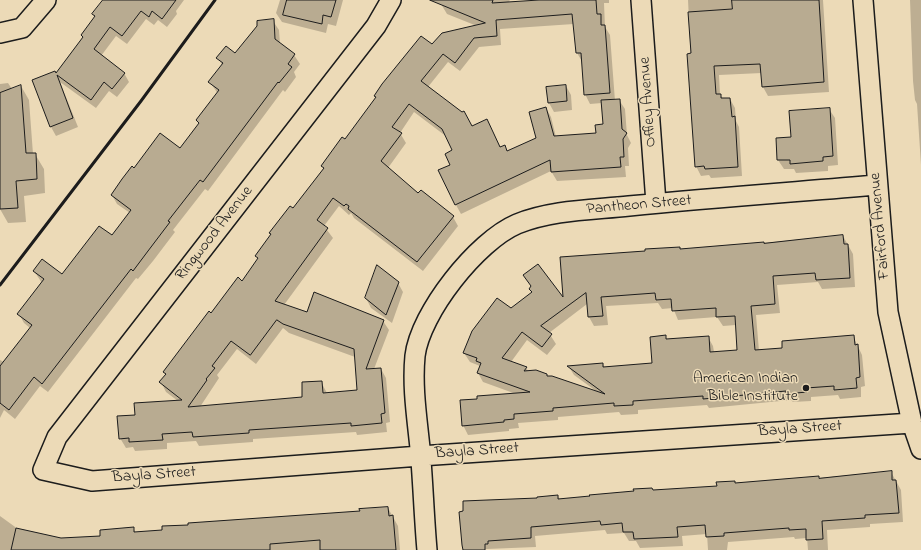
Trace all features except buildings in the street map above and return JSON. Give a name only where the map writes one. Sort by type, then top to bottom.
[{"type":"street","points":[[0,33],[22,28],[46,0]]},
{"type":"street","name":"Ringwood Avenue","points":[[43,470],[57,437],[376,26],[391,0]]},
{"type":"street","name":"Offley Avenue","points":[[641,0],[656,203]]},
{"type":"street","name":"Fairford Avenue","points":[[863,0],[888,312],[912,423],[921,449]]},
{"type":"street","name":"Pantheon Street","points":[[427,550],[414,390],[415,355],[436,303],[471,260],[492,238],[515,225],[540,215],[656,203],[877,185]]},
{"type":"street","name":"Bayla Street","points":[[43,470],[92,481],[420,456],[912,423]]},
{"type":"railway","points":[[0,285],[141,101],[215,0]]},
{"type":"place","name":"American Indian Bible Institute","points":[[806,388]]}]
